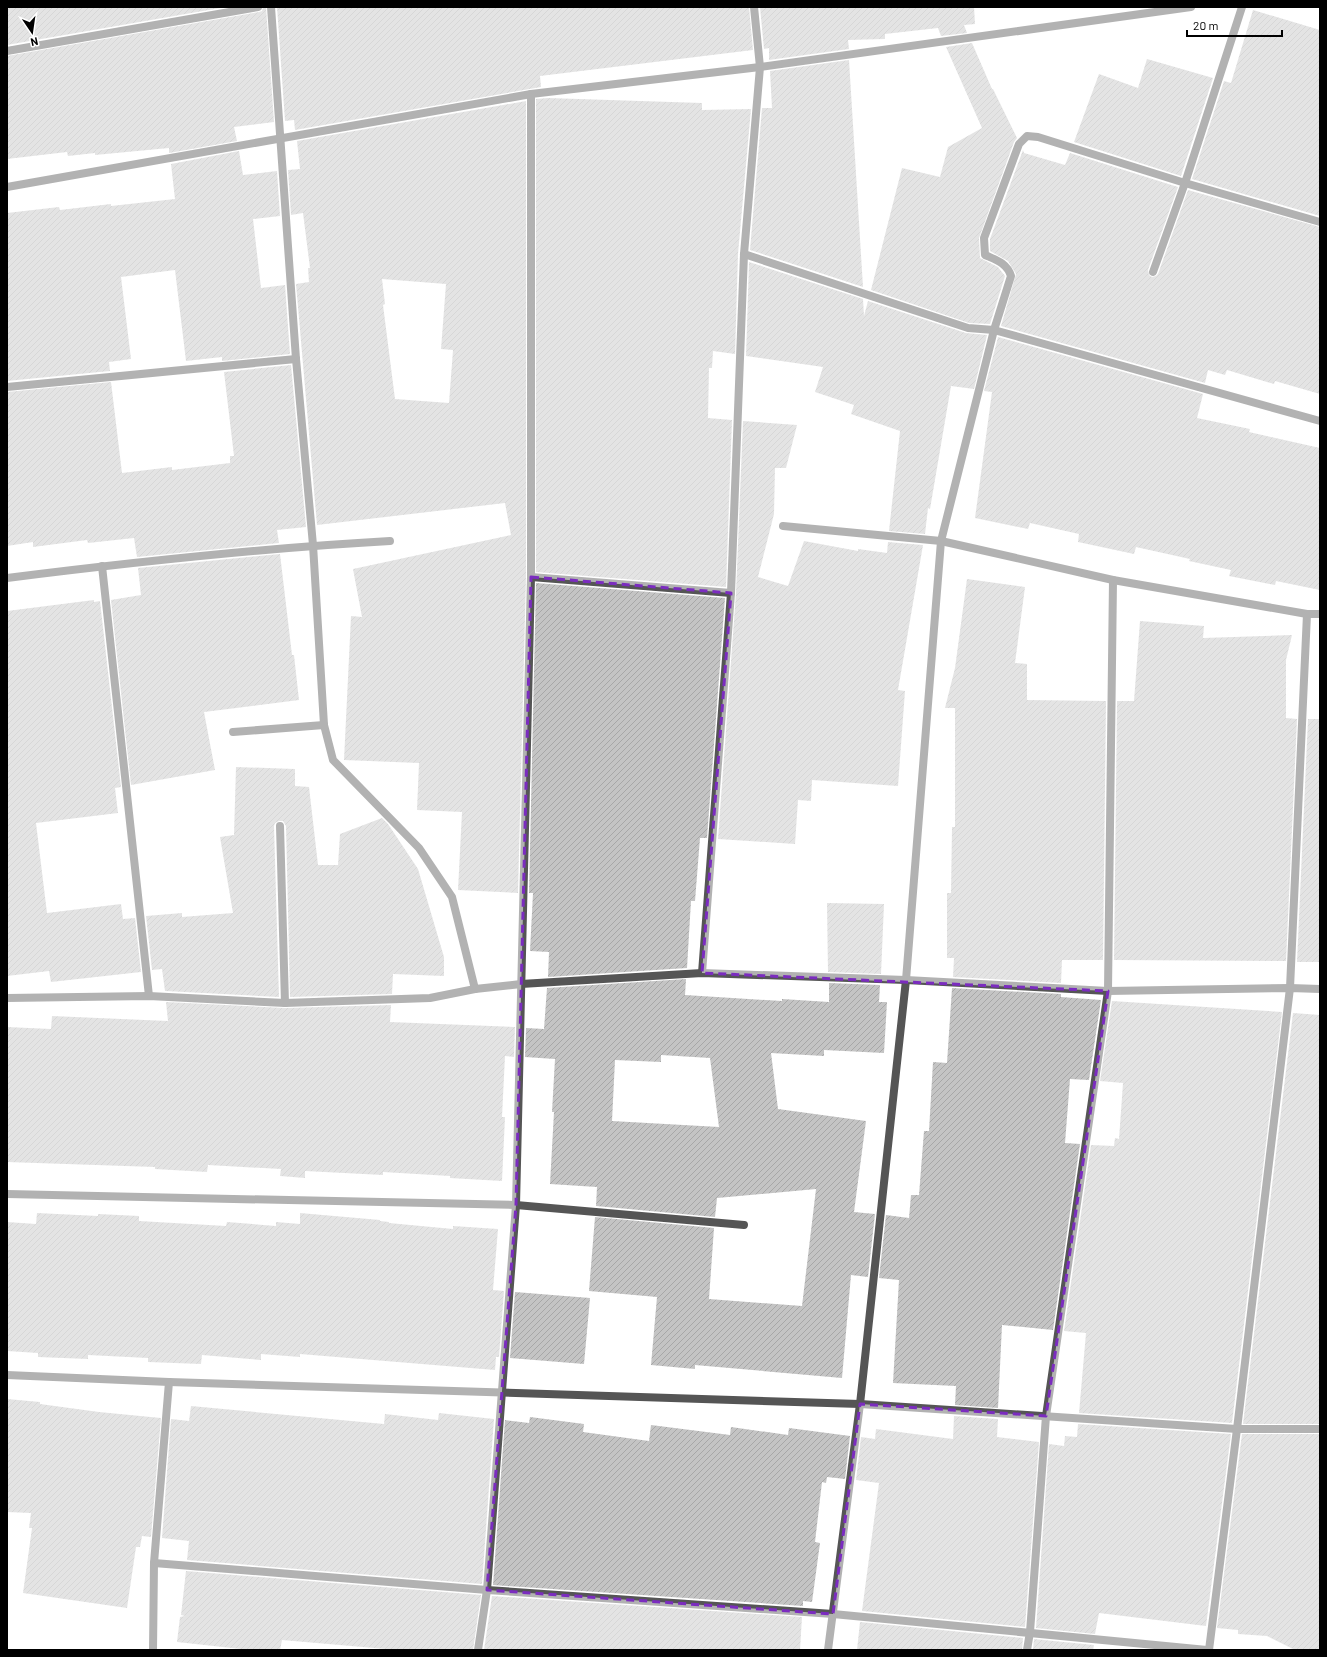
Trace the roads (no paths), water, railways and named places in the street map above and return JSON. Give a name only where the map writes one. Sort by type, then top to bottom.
[{"type":"street","points":[[7,51],[258,7]]},
{"type":"street","points":[[271,7],[296,360],[313,545],[324,725],[333,760],[419,848],[452,897],[475,990]]},
{"type":"street","points":[[702,973],[731,593],[744,254],[760,67],[754,7]]},
{"type":"street","points":[[7,187],[280,140],[531,94],[760,67],[1191,7]]},
{"type":"street","points":[[1153,272],[1185,183],[1242,7]]},
{"type":"street","points":[[478,1650],[487,1590],[516,1205],[531,577],[531,94]]},
{"type":"street","points":[[828,1650],[860,1404],[906,980],[941,541],[994,330],[1011,276],[1005,264],[984,255],[984,238],[1019,144],[1027,136],[1038,137],[1185,183],[1320,222]]},
{"type":"street","points":[[744,254],[968,328],[994,330],[1320,421]]},
{"type":"street","points":[[7,387],[296,360]]},
{"type":"street","points":[[783,526],[941,541],[1113,580],[1307,614],[1320,614]]},
{"type":"street","points":[[7,578],[102,566],[313,545],[390,541]]},
{"type":"street","points":[[102,566],[149,996]]},
{"type":"street","points":[[531,577],[731,593]]},
{"type":"street","points":[[1027,1650],[1030,1632],[1046,1416],[1108,991],[1113,580]]},
{"type":"street","points":[[154,1563],[487,1590],[833,1614],[1208,1650],[1237,1429],[1290,988],[1307,614]]},
{"type":"street","points":[[232,732],[324,725]]},
{"type":"street","points":[[280,826],[285,1003]]},
{"type":"street","points":[[7,998],[149,996],[285,1003],[430,998],[521,984],[702,973],[906,980],[1108,991],[1290,988],[1320,989]]},
{"type":"street","points":[[7,1194],[516,1205],[744,1225]]},
{"type":"street","points":[[7,1375],[169,1382],[860,1404],[1237,1429],[1320,1429]]},
{"type":"street","points":[[153,1650],[154,1563],[169,1382]]}]
